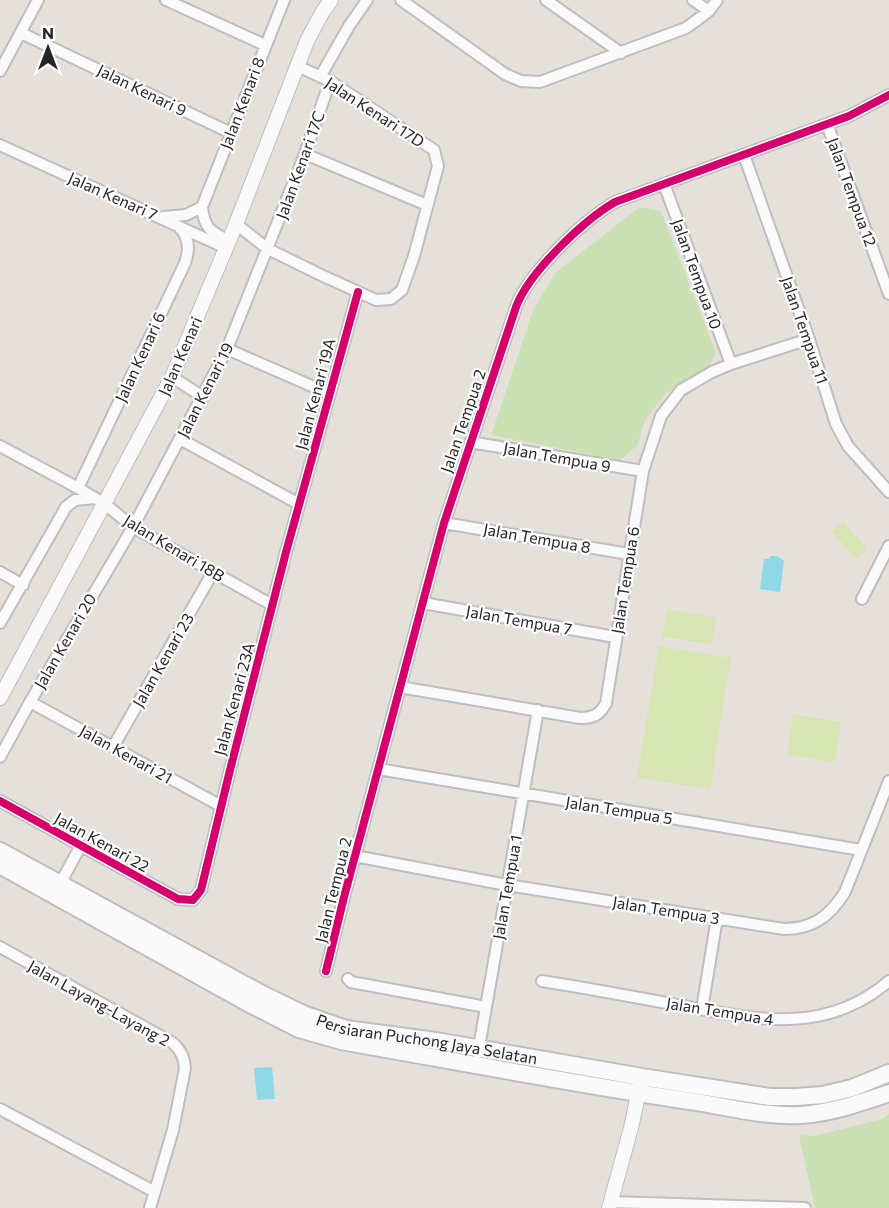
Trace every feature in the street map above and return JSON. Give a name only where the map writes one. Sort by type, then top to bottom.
[{"type":"main road","name":"Persiaran Puchong Jaya Selatan","points":[[0,851],[260,993],[303,1014],[346,1029],[478,1057],[640,1085],[766,1113],[798,1115],[821,1112],[856,1105],[889,1093]]},
{"type":"main road","name":"Persiaran Puchong Jaya Selatan","points":[[0,867],[17,874],[299,1029],[341,1041],[478,1057]]},
{"type":"main road","name":"Persiaran Puchong Jaya Selatan","points":[[640,1085],[796,1098],[852,1088],[889,1073]]},
{"type":"street","points":[[0,71],[38,0]]},
{"type":"street","points":[[166,0],[265,45]]},
{"type":"street","name":"Jalan Kenari 8","points":[[202,207],[284,0]]},
{"type":"street","name":"Jalan Kenari","points":[[0,698],[100,501],[172,377],[228,244],[297,66],[322,12],[331,0]]},
{"type":"street","points":[[325,79],[349,26],[367,0]]},
{"type":"street","points":[[401,0],[505,74],[521,81],[540,82],[686,28],[709,11],[717,0]]},
{"type":"street","points":[[546,0],[621,53]]},
{"type":"street","points":[[693,0],[709,11]]},
{"type":"street","name":"Jalan Kenari 9","points":[[21,33],[231,133]]},
{"type":"street","name":"Jalan Kenari 17D","points":[[236,224],[268,249],[376,300],[384,301],[398,295],[402,290],[414,256],[438,166],[434,150],[325,79],[297,66]]},
{"type":"street","name":"Jalan Kenari 17C","points":[[268,249],[305,154],[325,79]]},
{"type":"street","name":"Jalan Tempua 2","points":[[326,971],[444,523],[516,307],[525,289],[564,245],[607,207],[626,197],[849,117],[889,95]]},
{"type":"street","name":"Jalan Tempua 12","points":[[827,124],[889,294]]},
{"type":"street","name":"Jalan Kenari 7","points":[[0,145],[178,226],[228,244]]},
{"type":"street","points":[[305,154],[426,205]]},
{"type":"street","name":"Jalan Tempua 11","points":[[744,155],[840,431],[848,446],[889,492]]},
{"type":"street","name":"Jalan Tempua 10","points":[[664,184],[731,364]]},
{"type":"street","points":[[160,217],[186,215],[202,207],[205,223],[211,231],[228,244]]},
{"type":"street","name":"Jalan Kenari 6","points":[[78,488],[185,263],[188,249],[187,236],[178,226]]},
{"type":"street","name":"Jalan Kenari 19","points":[[133,527],[227,349],[268,249]]},
{"type":"street","name":"Jalan Kenari 19A","points":[[299,504],[357,292]]},
{"type":"street","name":"Jalan Tempua 6","points":[[400,687],[580,718],[596,716],[602,711],[606,703],[615,637],[625,592],[643,471],[661,416],[681,390],[694,381],[731,364],[809,339]]},
{"type":"street","points":[[227,349],[330,394]]},
{"type":"street","points":[[172,377],[203,397]]},
{"type":"street","points":[[180,439],[299,504]]},
{"type":"street","name":"Jalan Tempua 9","points":[[470,442],[643,471]]},
{"type":"street","name":"Jalan Kenari 18B","points":[[0,446],[78,488],[100,501],[133,527],[272,605]]},
{"type":"street","points":[[56,477],[64,488],[66,507]]},
{"type":"street","points":[[0,623],[66,507],[75,500],[87,497],[100,501]]},
{"type":"street","name":"Jalan Kenari 23A","points":[[193,900],[201,890],[299,504]]},
{"type":"street","name":"Jalan Tempua 8","points":[[444,523],[629,554]]},
{"type":"street","name":"Jalan Kenari 20","points":[[0,757],[133,527]]},
{"type":"street","points":[[862,599],[889,546]]},
{"type":"street","points":[[0,572],[23,585]]},
{"type":"street","name":"Jalan Kenari 23","points":[[113,747],[213,572]]},
{"type":"street","name":"Jalan Tempua 7","points":[[423,603],[615,637]]},
{"type":"street","name":"Jalan Kenari 21","points":[[30,702],[221,806]]},
{"type":"street","name":"Jalan Tempua 1","points":[[478,1057],[538,710]]},
{"type":"street","name":"Jalan Tempua 5","points":[[378,769],[861,850]]},
{"type":"street","name":"Jalan Tempua 3","points":[[355,856],[507,885],[784,929],[798,929],[820,921],[845,892],[889,781]]},
{"type":"street","name":"Jalan Kenari 22","points":[[0,801],[80,847],[178,898],[193,900]]},
{"type":"street","points":[[60,884],[80,847]]},
{"type":"street","points":[[702,1009],[717,918]]},
{"type":"street","name":"Jalan Layang-Layang 2","points":[[0,947],[173,1043],[180,1050],[185,1068],[173,1130],[150,1208]]},
{"type":"street","points":[[348,979],[351,982],[486,1007]]},
{"type":"street","name":"Jalan Tempua 4","points":[[542,981],[765,1019],[806,1019],[823,1016],[856,1004],[889,981]]},
{"type":"street","points":[[640,1085],[632,1128],[610,1205],[805,1208]]},
{"type":"street","points":[[0,1109],[155,1192]]},
{"type":"green space","points":[[640,207],[661,211],[716,353],[708,368],[666,393],[645,420],[637,446],[620,460],[491,435],[533,310],[556,272]]},
{"type":"green space","points":[[843,522],[868,549],[856,559],[832,531]]},
{"type":"green space","points":[[667,609],[716,618],[711,645],[662,636]]},
{"type":"green space","points":[[659,646],[731,658],[710,789],[637,778]]},
{"type":"green space","points":[[793,714],[841,722],[835,762],[787,754]]},
{"type":"green space","points":[[889,1114],[889,1208],[815,1208],[799,1135],[815,1136],[882,1119]]},
{"type":"water","points":[[777,556],[784,561],[780,592],[760,589],[764,559]]},
{"type":"water","points":[[272,1067],[275,1099],[257,1100],[254,1068]]},
{"type":"cycle path","points":[[326,971],[444,523],[516,307],[532,278],[573,234],[615,202],[849,116],[889,95]]},
{"type":"cycle path","points":[[0,801],[178,899],[193,900],[201,890],[286,552],[358,292]]}]
